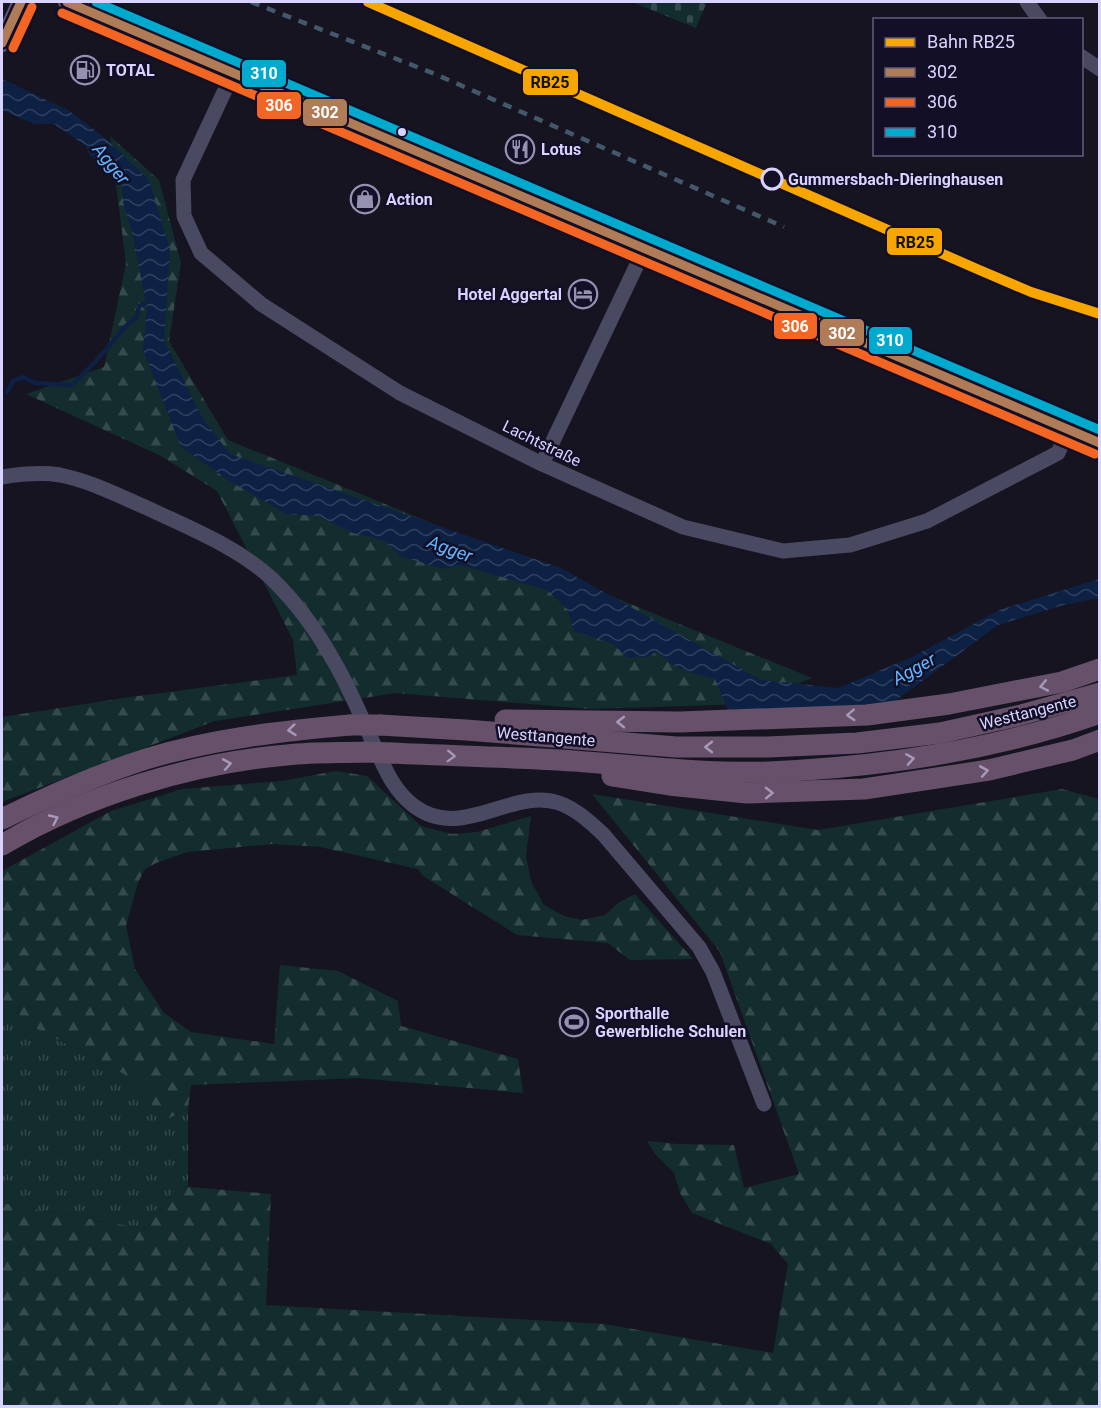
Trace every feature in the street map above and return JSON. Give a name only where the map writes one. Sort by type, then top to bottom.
[{"type":"highway","points":[[466,730],[505,720],[680,722],[891,712],[949,704],[1062,682],[1100,669]]},
{"type":"highway","name":"Westtangente","points":[[2,819],[100,775],[147,759],[208,744],[277,732],[350,724],[466,730],[676,747],[768,747],[857,743],[940,733],[1017,717],[1100,693]]},
{"type":"highway","name":"Westtangente","points":[[2,845],[68,812],[121,791],[224,764],[287,755],[365,752],[571,761],[711,771],[768,772],[870,766],[966,751],[1066,725],[1100,713]]},
{"type":"highway","points":[[571,761],[600,774],[669,785],[747,793],[864,789],[989,770],[1073,750],[1100,740]]},
{"type":"main road","points":[[2,43],[21,2]]},
{"type":"main road","points":[[67,2],[1100,443]]},
{"type":"street","points":[[1027,2],[1039,18]]},
{"type":"street","points":[[1083,58],[1100,69]]},
{"type":"street","name":"Lachtstraße","points":[[232,73],[183,180],[184,216],[201,253],[261,304],[400,393],[543,464],[683,527],[783,551],[850,545],[927,521],[1058,453],[1068,430]]},
{"type":"street","points":[[543,464],[644,250]]},
{"type":"street","points":[[2,477],[31,473],[57,474],[81,480],[233,550],[269,576],[296,603],[314,626],[338,668],[393,785],[416,807],[434,816],[458,820],[543,800],[559,803],[588,820],[611,843],[699,947],[713,972],[764,1104]]},
{"type":"green space","points":[[632,2],[707,2],[696,28]]},
{"type":"green space","points":[[110,136],[159,180],[181,263],[169,341],[228,440],[812,678],[748,704],[590,709],[396,693],[215,721],[2,802],[2,717],[297,675],[293,640],[217,491],[161,456],[26,394],[104,367],[126,264]]},
{"type":"green space","points":[[336,771],[367,776],[421,826],[452,834],[477,832],[531,816],[526,856],[531,881],[544,905],[564,916],[582,920],[605,915],[618,903],[635,894],[693,959],[630,960],[608,943],[517,935],[423,876],[418,869],[320,847],[273,844],[188,852],[156,863],[144,870],[126,926],[135,969],[164,1013],[191,1032],[274,1044],[280,965],[338,971],[398,1001],[401,1026],[518,1059],[523,1093],[359,1078],[191,1085],[188,1109],[159,1123],[145,1085],[30,1025],[2,998],[2,871],[111,811],[182,789],[281,781]]},
{"type":"green space","points":[[1062,789],[1099,799],[1099,1406],[2,1406],[2,1203],[146,1229],[178,1186],[271,1194],[266,1305],[604,1324],[773,1353],[788,1264],[771,1244],[692,1213],[680,1193],[674,1173],[655,1154],[647,1141],[734,1145],[744,1188],[799,1174],[720,952],[592,794],[818,830]]},
{"type":"green space","points":[[2,998],[30,1025],[146,1085],[159,1123],[188,1109],[188,1187],[178,1186],[146,1229],[2,1203]]},
{"type":"water","name":"Agger","points":[[2,79],[68,110],[104,137],[149,180],[170,250],[164,340],[201,416],[230,454],[561,568],[761,680],[838,688],[912,657],[999,610],[1099,579],[1099,598],[1060,606],[998,625],[887,707],[728,710],[715,679],[676,666],[657,651],[649,657],[628,658],[613,644],[574,631],[567,609],[547,590],[460,565],[444,569],[402,557],[383,540],[353,533],[319,516],[287,514],[231,482],[181,447],[143,350],[147,309],[132,232],[123,202],[122,185],[104,163],[90,156],[86,146],[54,124],[34,124],[2,110]]},
{"type":"waterway","points":[[7,392],[13,381],[23,377],[35,383],[72,385],[137,317],[139,306],[150,301]]},
{"type":"railway","points":[[251,2],[435,74],[784,227]]},
{"type":"rail line","name":"RB25","points":[[368,2],[977,269],[1031,292],[1100,314]]},
{"type":"transit line","name":"302","points":[[2,43],[21,2]]},
{"type":"transit line","name":"302","points":[[67,2],[1100,443]]},
{"type":"transit line","name":"310","points":[[96,2],[1100,430]]},
{"type":"transit line","name":"306","points":[[13,48],[32,7]]},
{"type":"transit line","name":"306","points":[[62,13],[1095,454]]},
{"type":"place","name":"TOTAL","points":[[85,70]]},
{"type":"place","name":"Lotus","points":[[520,149]]},
{"type":"place","name":"Gummersbach-Dieringhausen","points":[[772,179]]},
{"type":"place","name":"Action","points":[[365,199]]},
{"type":"place","name":"Hotel Aggertal","points":[[583,294]]},
{"type":"place","name":"Sporthalle Gewerbliche Schulen","points":[[574,1022]]}]
